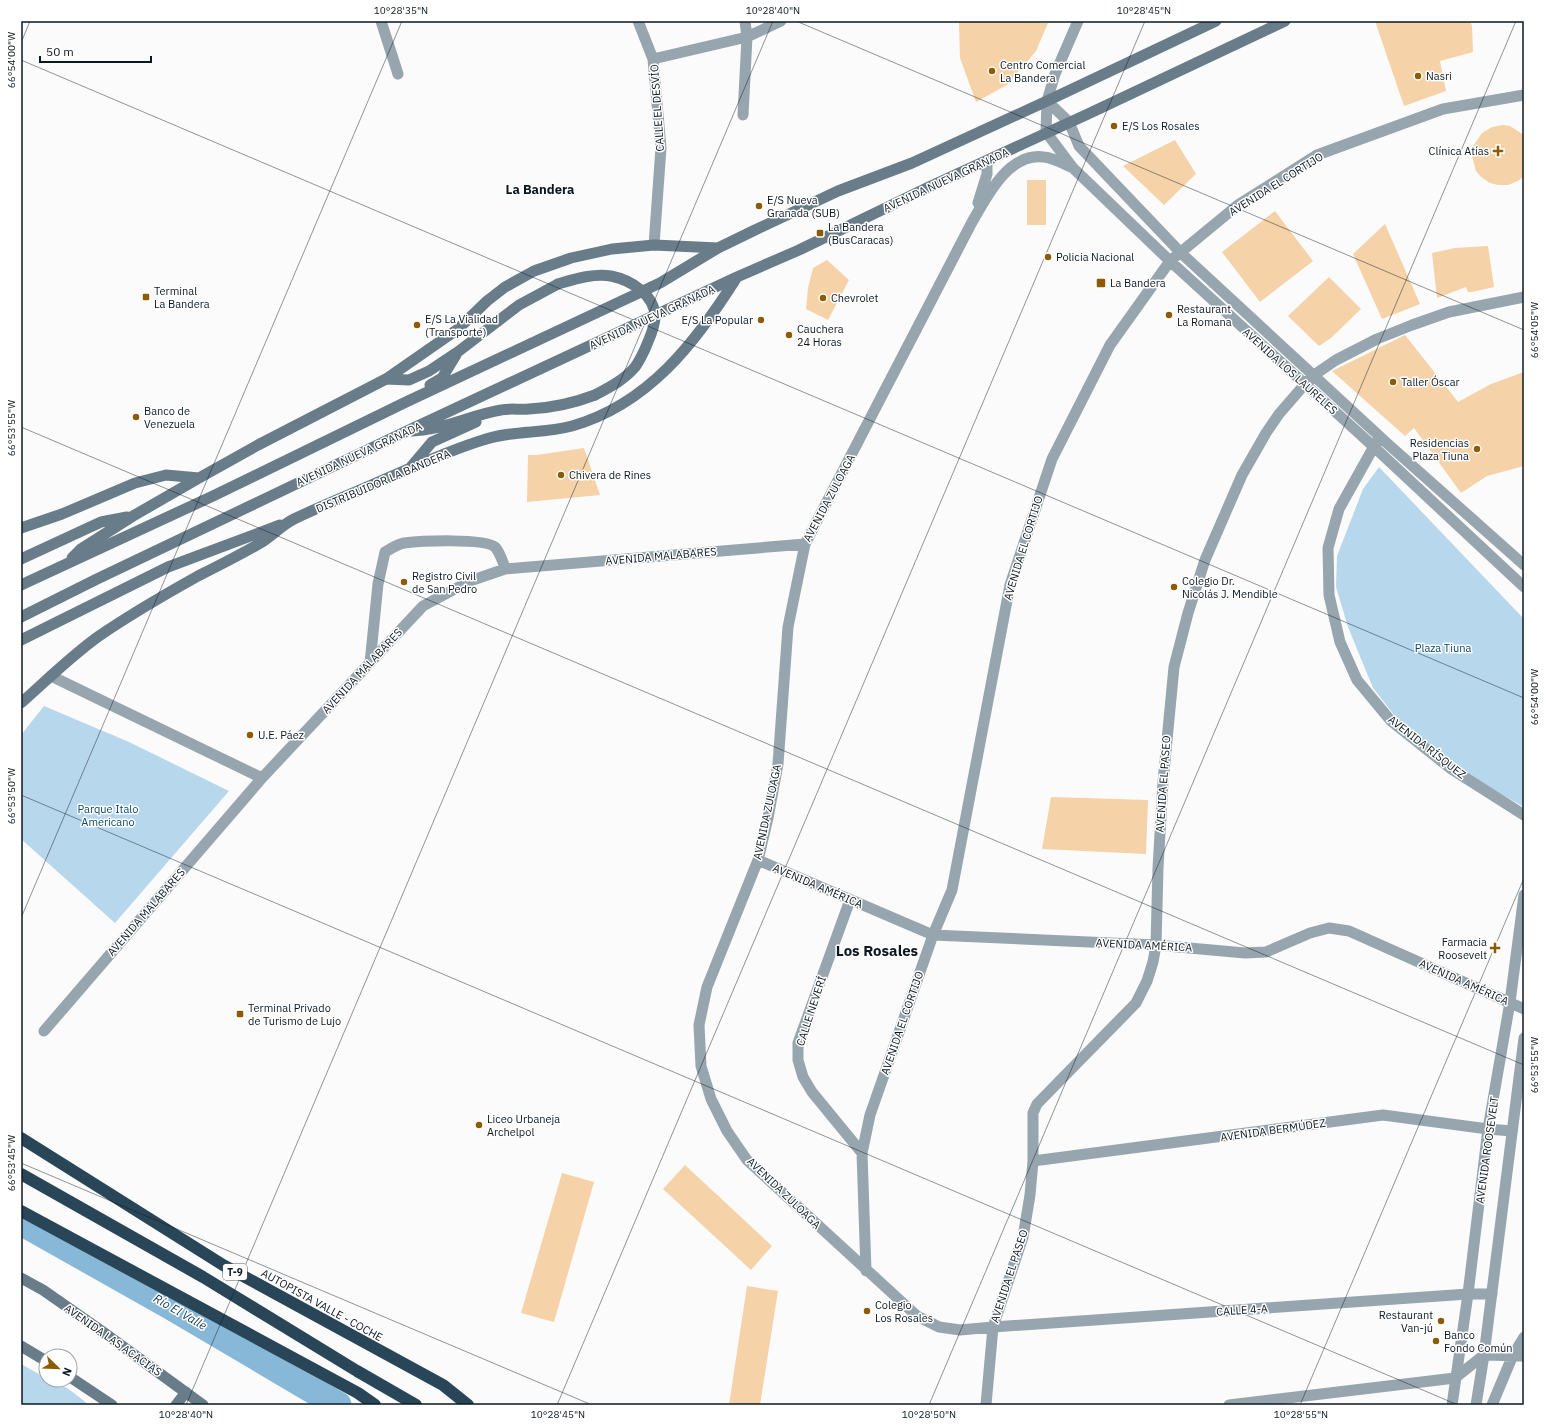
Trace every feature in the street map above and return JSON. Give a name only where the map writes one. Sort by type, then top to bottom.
[{"type":"highway","points":[[21,1130],[34,1146]]},
{"type":"highway","name":"AUTOPISTA VALLE - COCHE","points":[[21,1138],[223,1265],[443,1385],[468,1405]]},
{"type":"highway","points":[[21,1174],[203,1277],[357,1371],[416,1405]]},
{"type":"highway","points":[[21,1210],[358,1393],[375,1405]]},
{"type":"main road","points":[[21,585],[213,496],[406,402],[660,283],[718,248],[838,191],[912,163],[1216,21]]},
{"type":"main road","name":"AVENIDA NUEVA GRANADA","points":[[21,617],[407,431],[1285,21]]},
{"type":"main road","points":[[67,563],[81,549],[133,516],[258,445],[386,379],[458,330],[505,287],[534,271],[571,258],[612,249],[654,245],[718,248]]},
{"type":"main road","points":[[386,379],[409,380],[429,371],[459,351],[518,305],[558,284],[589,276],[612,276],[634,284],[642,291],[653,307],[655,316],[653,330],[636,366],[615,384],[595,395],[578,402],[530,409],[503,409],[428,430],[407,431]]},
{"type":"main road","name":"DISTRIBUIDOR LA BANDERA","points":[[21,703],[51,676],[99,637],[147,605],[264,541],[291,521],[410,469],[484,439],[511,434],[554,430],[573,426],[597,417],[628,400],[653,383],[679,357],[715,311],[737,277]]},
{"type":"main road","points":[[406,402],[420,391],[442,378],[459,351]]},
{"type":"main road","points":[[410,469],[432,442],[503,409]]},
{"type":"main road","points":[[21,528],[62,514],[135,483],[166,475],[199,478]]},
{"type":"main road","points":[[21,559],[101,522],[133,516]]},
{"type":"main road","points":[[21,640],[168,567],[291,521]]},
{"type":"main road","name":"AVENIDA LAS ACACIAS","points":[[21,1278],[55,1299],[203,1405]]},
{"type":"main road","points":[[21,1346],[38,1356]]},
{"type":"main road","points":[[78,1382],[112,1405]]},
{"type":"main road","points":[[176,1405],[186,1392]]},
{"type":"street","points":[[381,21],[398,74]]},
{"type":"street","name":"CALLE EL DESVÍO","points":[[638,21],[653,59],[661,148],[654,245]]},
{"type":"street","points":[[743,115],[747,37],[745,21]]},
{"type":"street","points":[[653,59],[747,37],[781,21]]},
{"type":"street","points":[[1046,132],[1047,101],[1055,74],[1078,21]]},
{"type":"street","name":"AVENIDA EL CORTIJO","points":[[866,1271],[862,1153],[870,1116],[933,935],[952,890],[1010,585],[1052,459],[1110,345],[1170,261],[1238,204],[1317,155],[1443,109],[1524,95]]},
{"type":"street","points":[[1047,101],[1069,122]]},
{"type":"street","name":"AVENIDA LOS LAURELES","points":[[1069,122],[1079,146],[1180,253],[1380,437],[1524,565]]},
{"type":"street","name":"AVENIDA LOS LAURELES","points":[[1046,132],[1073,168],[1170,261],[1374,447],[1524,587]]},
{"type":"street","name":"AVENIDA ZULOAGA","points":[[993,1327],[960,1330],[940,1327],[916,1316],[747,1160],[727,1131],[711,1099],[701,1066],[699,1025],[707,987],[758,860],[778,764],[788,627],[805,544],[971,224],[996,183],[1013,166],[1034,157],[1044,157],[1073,168]]},
{"type":"street","name":"AVENIDA ZULOAGA","points":[[971,224],[987,174],[987,161]]},
{"type":"street","name":"AVENIDA EL PASEO","points":[[986,1405],[993,1327],[1023,1237],[1030,1195],[1033,1162],[1033,1113],[1037,1104],[1136,1003],[1147,981],[1153,962],[1156,945],[1158,868],[1163,782],[1174,667],[1188,613],[1205,560],[1242,476],[1266,433],[1279,414],[1314,375],[1336,360],[1363,346],[1412,325],[1449,312],[1524,297]]},
{"type":"street","name":"AVENIDA RÍSQUEZ","points":[[1380,437],[1338,509],[1328,548],[1329,595],[1340,642],[1357,680],[1391,721],[1450,768],[1524,814]]},
{"type":"street","points":[[370,663],[378,584],[384,552],[402,543],[458,541],[485,542],[496,548],[505,569]]},
{"type":"street","name":"AVENIDA MALABARES","points":[[44,1031],[262,778],[423,606],[470,581],[505,569],[805,544]]},
{"type":"street","points":[[51,676],[262,778]]},
{"type":"street","name":"AVENIDA AMÉRICA","points":[[758,860],[933,935],[1156,945],[1245,953],[1266,952],[1323,929],[1329,928],[1349,931],[1524,1009]]},
{"type":"street","name":"AVENIDA ROOSEVELT","points":[[1452,1405],[1468,1294],[1488,1129],[1510,1002],[1524,896]]},
{"type":"street","name":"CALLE NEVERÍ","points":[[850,900],[798,1043],[798,1060],[803,1077],[812,1092],[862,1153]]},
{"type":"street","name":"AVENIDA ROOSEVELT","points":[[1476,1405],[1492,1294],[1524,1038]]},
{"type":"street","name":"AVENIDA BERMÚDEZ","points":[[1033,1162],[1383,1115],[1512,1131]]},
{"type":"street","name":"CALLE 4-A","points":[[993,1327],[1468,1294],[1492,1294]]},
{"type":"street","points":[[1492,1405],[1519,1355],[1524,1337]]},
{"type":"street","points":[[1229,1405],[1456,1378],[1484,1355],[1519,1355]]},
{"type":"green space","name":"Plaza Tiuna","points":[[1379,467],[1524,619],[1524,807],[1465,774],[1423,747],[1395,716],[1373,688],[1348,627],[1336,587],[1337,556],[1363,489]]},
{"type":"green space","name":"Parque Italo Americano","points":[[44,706],[129,742],[229,791],[115,923],[21,839],[21,735]]},
{"type":"green space","points":[[21,1364],[38,1374],[38,1388],[66,1388],[89,1405],[21,1405]]},
{"type":"building","name":"Centro Comercial La Bandera","points":[[959,21],[1019,21],[1048,23],[1036,51],[1007,85],[976,102],[960,58]]},
{"type":"building","name":"Nasri","points":[[1375,21],[1470,21],[1472,26],[1473,52],[1440,61],[1446,91],[1404,106]]},
{"type":"building","name":"Clínica Atías","points":[[1503,125],[1510,126],[1524,135],[1524,176],[1518,181],[1508,185],[1498,185],[1490,183],[1481,177],[1476,171],[1472,156],[1473,146],[1482,133],[1492,127]]},
{"type":"building","points":[[1175,140],[1196,174],[1164,205],[1123,166]]},
{"type":"building","points":[[1027,180],[1046,180],[1046,225],[1027,225]]},
{"type":"building","points":[[1275,211],[1313,261],[1260,302],[1222,252]]},
{"type":"building","points":[[1385,224],[1420,304],[1382,319],[1353,254]]},
{"type":"building","points":[[1488,246],[1494,287],[1468,292],[1466,287],[1437,298],[1432,253],[1455,248]]},
{"type":"building","name":"Chevrolet","points":[[827,260],[849,280],[828,320],[806,309],[808,288],[813,268]]},
{"type":"building","points":[[1329,277],[1361,309],[1331,338],[1319,346],[1288,316]]},
{"type":"building","points":[[1405,335],[1458,402],[1491,384],[1524,372],[1524,466],[1487,476],[1461,493],[1414,428],[1405,436],[1332,371]]},
{"type":"building","name":"Chivera de Rines","points":[[584,448],[600,495],[527,502],[528,455]]},
{"type":"building","points":[[1051,797],[1148,800],[1146,854],[1042,849]]},
{"type":"building","points":[[685,1165],[772,1246],[751,1270],[663,1189]]},
{"type":"building","points":[[562,1173],[594,1182],[554,1322],[521,1313]]},
{"type":"building","points":[[747,1286],[778,1291],[760,1405],[729,1405]]},
{"type":"waterway","name":"Río El Valle","points":[[21,1222],[170,1306],[338,1405]]},
{"type":"place","name":"Centro Comercial La Bandera","points":[[992,71]]},
{"type":"place","name":"Nasri","points":[[1418,76]]},
{"type":"place","name":"E/S Los Rosales","points":[[1114,126]]},
{"type":"place","name":"Clínica Atías","points":[[1498,151]]},
{"type":"place","name":"E/S Nueva Granada (SUB)","points":[[759,206]]},
{"type":"place","name":"La Bandera (BusCaracas)","points":[[820,233]]},
{"type":"place","name":"Policia Nacional","points":[[1048,257]]},
{"type":"place","name":"La Bandera","points":[[1101,283]]},
{"type":"place","name":"Terminal La Bandera","points":[[146,297]]},
{"type":"place","name":"Chevrolet","points":[[823,298]]},
{"type":"place","name":"Restaurant La Romana","points":[[1169,315]]},
{"type":"place","name":"E/S La Popular","points":[[761,320]]},
{"type":"place","name":"E/S La Vialidad (Transporte)","points":[[417,325]]},
{"type":"place","name":"Cauchera 24 Horas","points":[[789,335]]},
{"type":"place","name":"Taller Óscar","points":[[1393,382]]},
{"type":"place","name":"Banco de Venezuela","points":[[136,417]]},
{"type":"place","name":"Residencias Plaza Tiuna","points":[[1477,449]]},
{"type":"place","name":"Chivera de Rines","points":[[561,475]]},
{"type":"place","name":"Registro Civil de San Pedro","points":[[404,582]]},
{"type":"place","name":"Colegio Dr. Nicolás J. Mendible","points":[[1174,587]]},
{"type":"place","name":"U.E. Páez","points":[[250,735]]},
{"type":"place","name":"Farmacia Roosevelt","points":[[1495,948]]},
{"type":"place","name":"Terminal Privado de Turismo de Lujo","points":[[240,1014]]},
{"type":"place","name":"Liceo Urbaneja Archelpol","points":[[479,1125]]},
{"type":"place","name":"Colegio Los Rosales","points":[[867,1311]]},
{"type":"place","name":"Restaurant Van-jú","points":[[1441,1321]]},
{"type":"place","name":"Banco Fondo Común","points":[[1436,1341]]},
{"type":"district","name":"La Bandera","points":[[540,189]]},
{"type":"district","name":"Los Rosales","points":[[877,951]]}]
